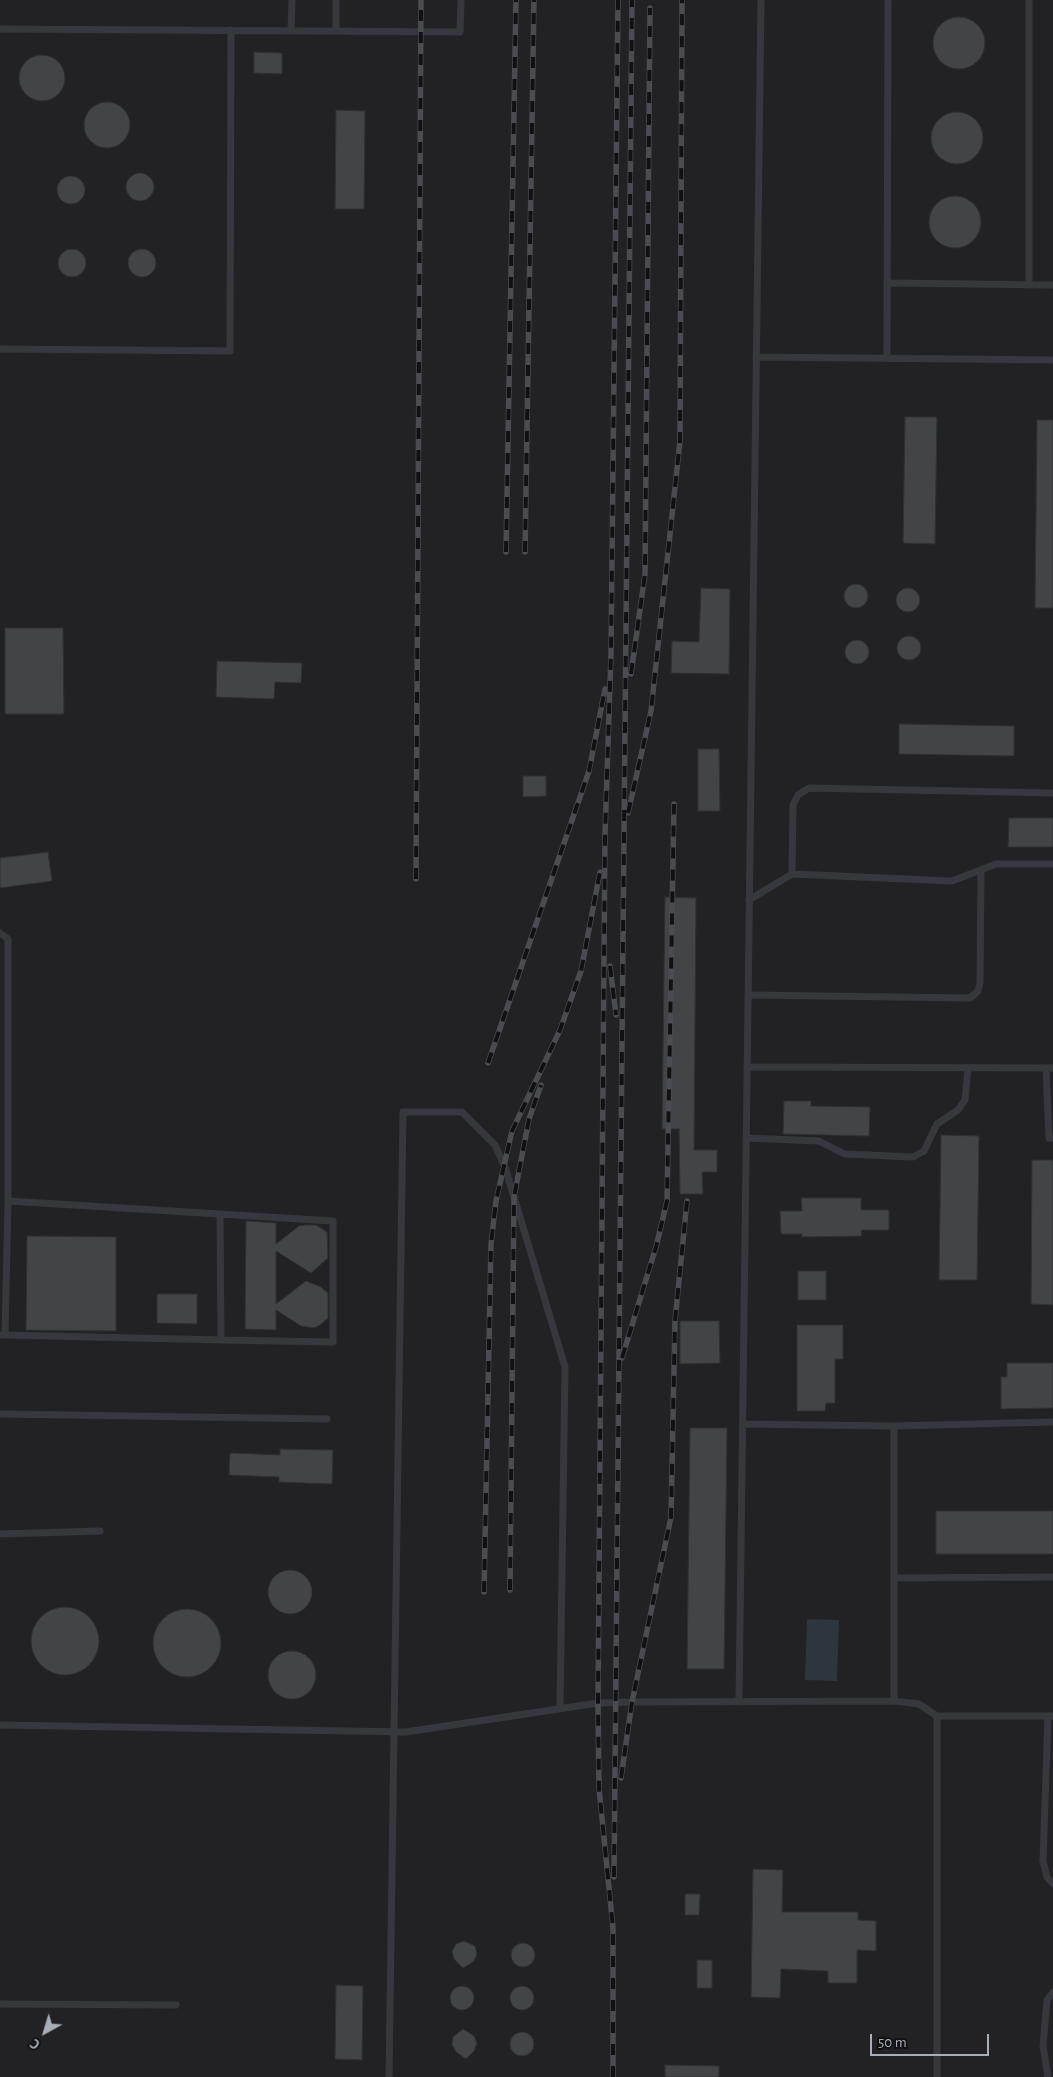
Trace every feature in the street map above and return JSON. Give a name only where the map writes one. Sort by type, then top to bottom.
[{"type":"lane","points":[[291,31],[292,0]]},
{"type":"lane","points":[[336,0],[336,31]]},
{"type":"lane","points":[[0,29],[460,32],[461,0]]},
{"type":"lane","points":[[739,1702],[760,0]]},
{"type":"lane","points":[[887,358],[888,0]]},
{"type":"lane","points":[[1029,0],[1029,285]]},
{"type":"lane","points":[[0,349],[230,351],[231,30]]},
{"type":"lane","points":[[887,283],[1053,285]]},
{"type":"lane","points":[[756,357],[1053,360]]},
{"type":"lane","points":[[792,874],[793,805],[798,795],[809,788],[1053,793]]},
{"type":"lane","points":[[749,900],[792,874],[952,881],[996,864],[1053,864]]},
{"type":"lane","points":[[748,995],[970,998],[978,991],[980,983],[980,870]]},
{"type":"lane","points":[[0,933],[8,939],[8,1201],[2,1335],[333,1342],[334,1221],[8,1201]]},
{"type":"lane","points":[[747,1066],[1049,1068],[1049,1138],[1053,1138]]},
{"type":"lane","points":[[746,1138],[819,1141],[844,1154],[913,1157],[924,1152],[937,1124],[958,1110],[965,1100],[968,1068]]},
{"type":"lane","points":[[389,2077],[403,1112],[462,1112],[495,1145],[507,1174],[565,1367],[560,1709]]},
{"type":"lane","points":[[220,1215],[221,1340]]},
{"type":"lane","points":[[0,1414],[327,1419]]},
{"type":"lane","points":[[743,1424],[894,1426],[1053,1422]]},
{"type":"lane","points":[[894,1426],[894,1701]]},
{"type":"lane","points":[[0,1534],[100,1531]]},
{"type":"lane","points":[[894,1578],[1053,1577]]},
{"type":"lane","points":[[0,1724],[406,1732],[598,1703],[894,1701],[918,1704],[936,1716],[1050,1716],[1043,1861],[1047,1877],[1053,1884]]},
{"type":"lane","points":[[936,1716],[937,2077]]},
{"type":"lane","points":[[1048,2077],[1043,2046],[1047,2000],[1053,1992]]},
{"type":"lane","points":[[0,2004],[176,2005]]},
{"type":"shaded area","points":[[0,0],[1053,0],[1053,2077],[0,2077]]},
{"type":"shaded area","points":[[807,1619],[839,1620],[837,1681],[805,1680]]},
{"type":"building","points":[[954,17],[964,17],[973,21],[981,29],[985,43],[981,57],[973,65],[964,69],[954,69],[945,65],[937,57],[933,48],[933,38],[937,29],[945,21]]},
{"type":"building","points":[[254,52],[282,53],[282,74],[254,73]]},
{"type":"building","points":[[47,55],[51,56],[61,65],[64,69],[64,87],[55,97],[47,101],[37,101],[29,97],[20,87],[19,73],[23,65],[33,56]]},
{"type":"building","points":[[112,102],[116,103],[126,112],[129,116],[129,134],[120,144],[112,148],[102,148],[94,144],[85,134],[84,120],[88,112],[98,103]]},
{"type":"building","points":[[336,110],[365,111],[364,209],[335,209]]},
{"type":"building","points":[[952,112],[962,112],[971,116],[979,124],[983,138],[979,152],[971,160],[962,164],[952,164],[943,160],[935,152],[931,143],[931,133],[935,124],[943,116]]},
{"type":"building","points":[[140,173],[150,177],[154,187],[150,197],[140,201],[130,197],[126,187],[130,177]]},
{"type":"building","points":[[71,176],[81,180],[85,190],[81,200],[71,204],[61,200],[57,190],[61,180]]},
{"type":"building","points":[[950,196],[960,196],[969,200],[977,208],[981,222],[977,236],[969,244],[960,248],[950,248],[941,244],[933,236],[929,227],[929,217],[933,208],[941,200]]},
{"type":"building","points":[[72,249],[82,253],[86,263],[82,273],[72,277],[62,273],[58,263],[62,253]]},
{"type":"building","points":[[142,249],[152,253],[156,263],[152,273],[142,277],[132,273],[128,263],[132,253]]},
{"type":"building","points":[[905,417],[937,417],[935,544],[903,543]]},
{"type":"building","points":[[1037,420],[1053,420],[1053,608],[1035,608]]},
{"type":"building","points":[[856,584],[861,585],[867,591],[867,601],[861,607],[856,608],[851,607],[845,601],[844,596],[845,591],[851,585]]},
{"type":"building","points":[[701,588],[730,589],[729,674],[671,673],[672,641],[699,642]]},
{"type":"building","points":[[908,588],[913,589],[919,595],[919,605],[913,611],[908,612],[903,611],[897,605],[896,600],[897,595],[903,589]]},
{"type":"building","points":[[5,628],[63,628],[64,714],[5,714]]},
{"type":"building","points":[[909,636],[914,637],[920,643],[920,653],[914,659],[909,660],[904,659],[898,653],[897,648],[898,643],[904,637]]},
{"type":"building","points":[[857,640],[862,641],[868,647],[868,657],[862,663],[857,664],[852,663],[846,657],[845,652],[846,647],[852,641]]},
{"type":"building","points":[[217,661],[302,663],[301,683],[275,682],[274,699],[216,697]]},
{"type":"building","points":[[899,724],[1014,726],[1014,756],[899,754]]},
{"type":"building","points":[[698,749],[719,749],[720,811],[698,811]]},
{"type":"building","points":[[523,776],[546,776],[546,796],[523,797]]},
{"type":"building","points":[[1009,818],[1053,818],[1053,847],[1008,847]]},
{"type":"building","points":[[48,852],[52,881],[0,888],[0,858]]},
{"type":"building","points":[[665,897],[696,898],[694,1150],[717,1150],[717,1172],[702,1172],[703,1194],[680,1194],[679,1129],[662,1129]]},
{"type":"building","points":[[784,1101],[811,1101],[811,1106],[870,1107],[869,1136],[783,1134]]},
{"type":"building","points":[[941,1135],[979,1136],[977,1280],[939,1280]]},
{"type":"building","points":[[1032,1160],[1053,1160],[1053,1305],[1031,1304]]},
{"type":"building","points":[[801,1198],[861,1198],[861,1210],[889,1210],[889,1230],[861,1230],[862,1236],[802,1237],[802,1234],[781,1234],[780,1211],[802,1211]]},
{"type":"building","points":[[246,1221],[276,1223],[276,1244],[299,1226],[316,1225],[327,1232],[328,1258],[311,1273],[276,1251],[276,1304],[306,1281],[321,1287],[328,1293],[328,1318],[320,1325],[314,1328],[301,1326],[276,1310],[276,1330],[245,1329]]},
{"type":"building","points":[[27,1236],[116,1237],[116,1331],[26,1330]]},
{"type":"building","points":[[798,1271],[826,1271],[826,1300],[798,1300]]},
{"type":"building","points":[[157,1294],[197,1294],[197,1324],[157,1323]]},
{"type":"building","points":[[680,1321],[719,1321],[720,1363],[680,1364]]},
{"type":"building","points":[[797,1325],[843,1325],[843,1359],[835,1359],[835,1403],[826,1403],[825,1411],[797,1411]]},
{"type":"building","points":[[1007,1363],[1053,1363],[1053,1408],[1001,1409],[1001,1377],[1007,1377]]},
{"type":"building","points":[[690,1428],[727,1428],[724,1669],[687,1669]]},
{"type":"building","points":[[280,1449],[333,1450],[332,1484],[279,1482],[279,1477],[229,1475],[230,1453],[280,1455]]},
{"type":"building","points":[[936,1511],[1053,1511],[1053,1554],[936,1554]]},
{"type":"building","points":[[294,1570],[306,1576],[311,1583],[311,1601],[306,1608],[299,1613],[286,1614],[278,1611],[271,1604],[268,1588],[271,1580],[278,1573]]},
{"type":"building","points":[[65,1607],[78,1610],[89,1617],[96,1628],[99,1641],[96,1654],[89,1665],[78,1672],[65,1675],[52,1672],[41,1665],[34,1654],[31,1641],[34,1628],[41,1617],[52,1610]]},
{"type":"building","points":[[187,1609],[200,1612],[211,1619],[218,1630],[221,1643],[218,1656],[211,1667],[200,1674],[187,1677],[174,1674],[163,1667],[156,1656],[153,1643],[156,1630],[163,1619],[174,1612]]},
{"type":"building","points":[[287,1651],[297,1651],[309,1658],[316,1670],[316,1680],[309,1692],[297,1699],[287,1699],[279,1695],[272,1688],[268,1680],[268,1670],[272,1662],[279,1655]]},
{"type":"building","points":[[753,1869],[783,1870],[782,1912],[858,1912],[858,1920],[876,1921],[876,1951],[857,1950],[857,1983],[828,1983],[828,1971],[781,1969],[780,1998],[751,1997]]},
{"type":"building","points":[[685,1894],[700,1894],[699,1915],[685,1915]]},
{"type":"building","points":[[464,1941],[475,1946],[477,1954],[474,1961],[463,1968],[454,1959],[452,1951],[456,1944]]},
{"type":"building","points":[[523,1943],[532,1946],[535,1955],[532,1964],[523,1967],[514,1964],[511,1955],[514,1946]]},
{"type":"building","points":[[697,1960],[712,1960],[712,1988],[697,1988]]},
{"type":"building","points":[[336,1985],[363,1986],[362,2060],[335,2059]]},
{"type":"building","points":[[462,1986],[471,1989],[474,1998],[471,2007],[462,2010],[453,2007],[450,1998],[453,1989]]},
{"type":"building","points":[[522,1986],[531,1989],[534,1998],[531,2007],[522,2010],[513,2007],[510,1998],[513,1989]]},
{"type":"building","points":[[463,2029],[474,2036],[477,2043],[474,2051],[466,2059],[456,2052],[452,2045],[453,2037]]},
{"type":"building","points":[[522,2032],[531,2035],[534,2044],[531,2053],[522,2056],[513,2053],[510,2044],[513,2035]]},
{"type":"building","points":[[665,2065],[719,2066],[719,2077],[665,2077]]},
{"type":"railway","points":[[416,879],[421,0]]},
{"type":"railway","points":[[506,552],[516,0]]},
{"type":"railway","points":[[525,552],[534,0]]},
{"type":"railway","points":[[613,2077],[613,1928],[599,1788],[598,1703],[605,835],[611,654],[618,0]]},
{"type":"railway","points":[[614,1877],[632,0]]},
{"type":"railway","points":[[628,813],[651,711],[680,441],[682,0]]},
{"type":"railway","points":[[631,674],[645,574],[650,8]]},
{"type":"railway","points":[[488,1063],[589,771],[605,689]]},
{"type":"railway","points":[[622,1358],[656,1247],[667,1201],[674,804]]},
{"type":"railway","points":[[484,1592],[491,1244],[496,1201],[512,1131],[560,1030],[581,971],[600,872]]},
{"type":"railway","points":[[610,966],[616,1015]]},
{"type":"railway","points":[[510,1590],[514,1197],[529,1119],[541,1085]]},
{"type":"railway","points":[[621,1778],[632,1702],[671,1517],[675,1321],[687,1201]]}]
